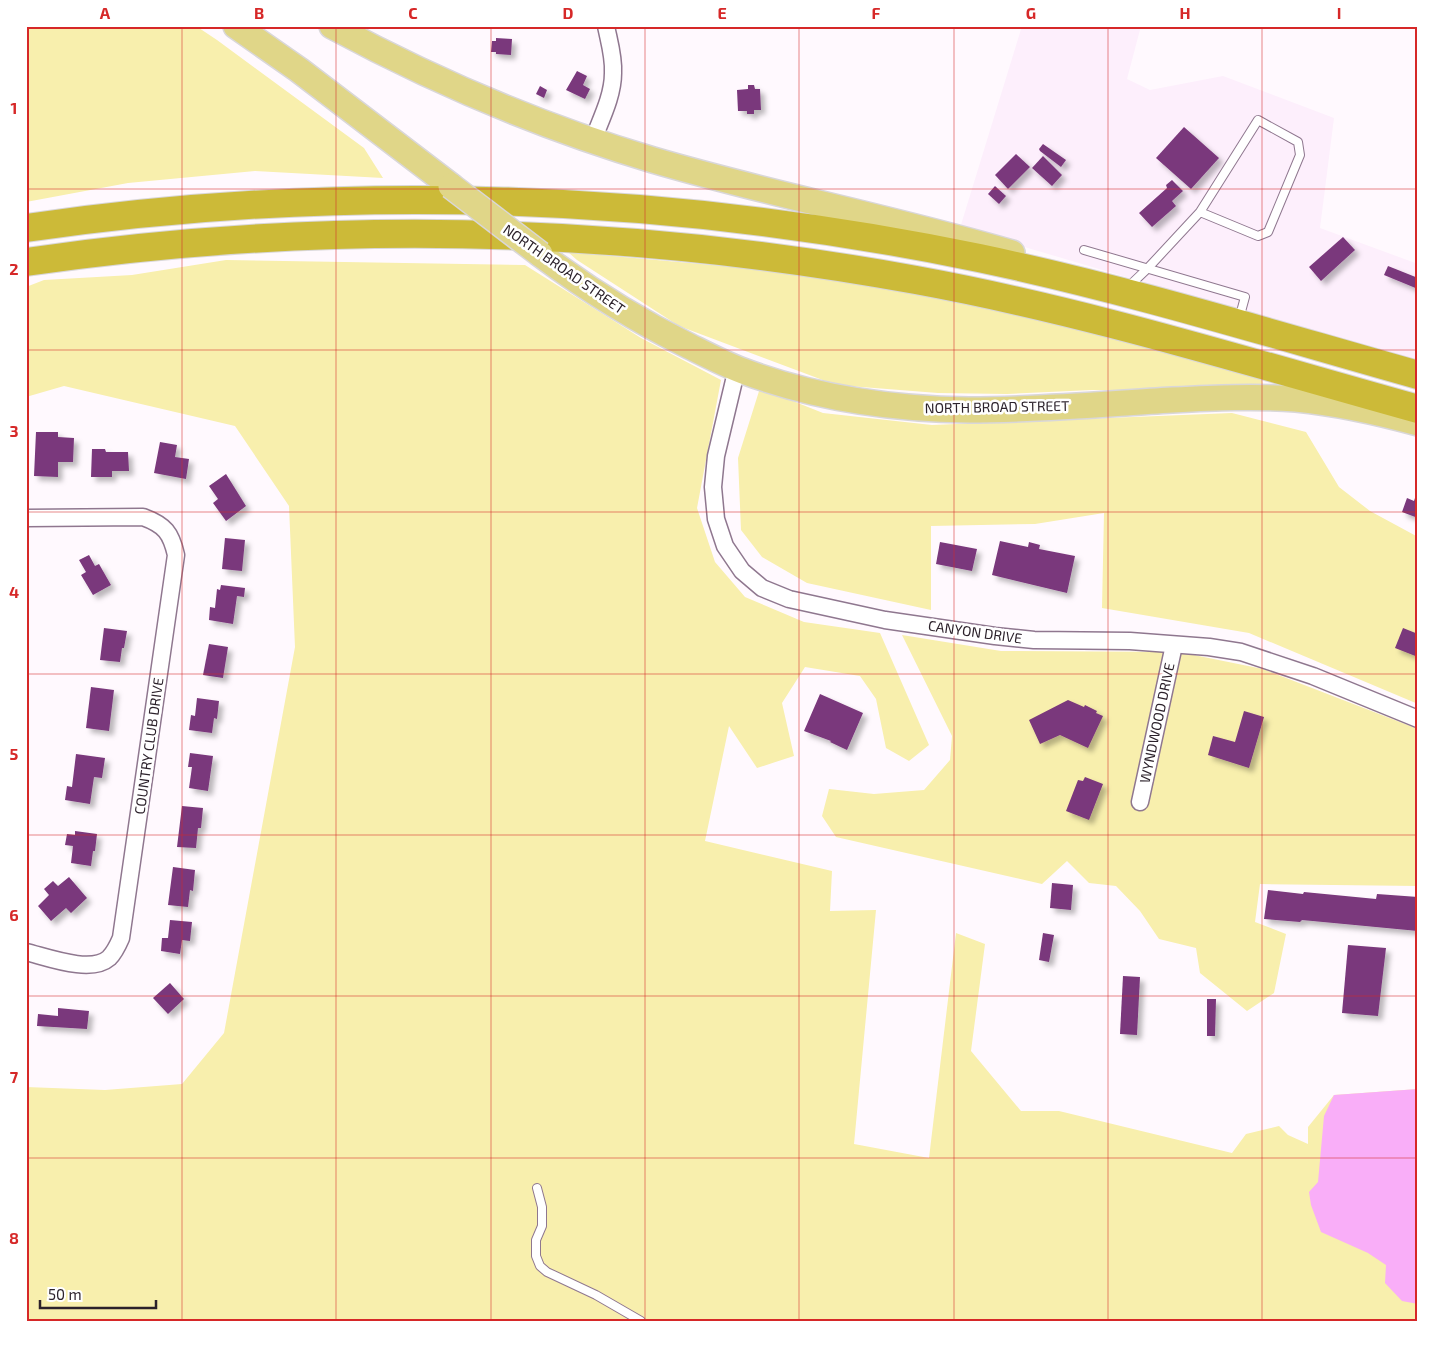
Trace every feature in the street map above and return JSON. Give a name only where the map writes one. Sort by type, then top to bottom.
[{"type":"highway","points":[[26,228],[145,213],[259,204],[418,200],[530,202],[664,211],[757,221],[938,250],[1123,292],[1418,375]]},
{"type":"highway","points":[[26,262],[178,244],[358,234],[526,236],[681,247],[836,267],[917,280],[1008,299],[1130,329],[1418,409]]},
{"type":"main road","name":"NORTH BROAD STREET","points":[[236,26],[313,81],[540,254],[592,291],[661,332],[737,368],[781,383],[832,396],[918,408],[994,410],[1204,398],[1276,398],[1347,406],[1418,423]]},
{"type":"main road","points":[[332,26],[378,50],[549,125],[689,170],[892,220],[1003,250],[1018,255],[1056,276]]},
{"type":"street","points":[[593,140],[610,95],[613,73],[612,51],[606,26]]},
{"type":"street","name":"CANYON DRIVE","points":[[737,368],[716,456],[713,486],[716,519],[725,546],[742,571],[762,588],[789,599],[875,618],[995,636],[1034,640],[1130,641],[1209,647],[1241,652],[1313,676],[1418,719]]},
{"type":"street","name":"COUNTRY CLUB DRIVE","points":[[26,518],[143,517],[157,522],[167,531],[173,542],[176,555],[121,938],[115,951],[107,959],[96,964],[84,965],[26,952]]},
{"type":"street","name":"WYNDWOOD DRIVE","points":[[1140,802],[1174,645]]},
{"type":"lane","points":[[1123,292],[1200,212],[1258,120],[1298,142],[1300,155],[1268,232],[1258,236],[1200,212]]},
{"type":"lane","points":[[1084,250],[1246,297],[1238,324]]},
{"type":"lane","points":[[537,1188],[542,1206],[542,1226],[536,1240],[536,1256],[540,1266],[547,1272],[596,1295],[641,1321]]},
{"type":"shaded area","points":[[26,26],[196,26],[364,148],[383,178],[255,171],[128,183],[26,202]]},
{"type":"shaded area","points":[[1022,26],[1141,26],[1127,79],[1150,90],[1223,76],[1334,118],[1320,228],[1418,264],[1418,363],[960,228]]},
{"type":"shaded area","points":[[568,252],[810,274],[950,299],[1150,346],[1262,380],[1264,390],[1092,390],[1007,394],[938,393],[836,385],[679,326],[577,260]]},
{"type":"shaded area","points":[[226,260],[525,265],[641,338],[721,380],[697,508],[715,562],[745,597],[804,622],[880,633],[929,745],[909,761],[886,748],[876,699],[860,676],[805,667],[782,703],[794,756],[757,768],[729,726],[705,841],[832,871],[830,911],[876,910],[854,1144],[929,1158],[956,933],[985,944],[971,1051],[1021,1111],[1059,1111],[1232,1153],[1246,1134],[1279,1126],[1288,1135],[1308,1144],[1308,1127],[1334,1095],[1418,1089],[1418,1321],[26,1321],[26,1087],[105,1090],[182,1084],[224,1033],[295,647],[289,506],[235,426],[64,386],[26,397],[26,287],[44,280],[132,275]]},
{"type":"shaded area","points":[[760,388],[823,413],[932,425],[1232,413],[1306,432],[1339,487],[1370,511],[1418,537],[1418,704],[1249,633],[1102,608],[1104,513],[1035,524],[931,526],[931,610],[807,583],[762,557],[741,530],[738,458]]},
{"type":"shaded area","points":[[902,635],[1001,651],[1179,652],[1263,669],[1418,729],[1418,886],[1260,884],[1255,922],[1286,934],[1274,993],[1247,1011],[1200,973],[1196,948],[1159,939],[1140,911],[1116,886],[1089,883],[1067,861],[1042,884],[836,837],[822,816],[829,789],[874,794],[924,790],[950,760],[952,736]]},
{"type":"shaded area","points":[[1418,1089],[1418,1304],[1402,1301],[1385,1283],[1386,1265],[1368,1253],[1321,1232],[1311,1205],[1309,1192],[1318,1182],[1324,1116],[1334,1095]]},
{"type":"building","points":[[496,38],[512,39],[511,55],[491,52],[492,41],[496,41]]},
{"type":"building","points":[[577,71],[587,76],[583,85],[590,89],[585,99],[566,90]]},
{"type":"building","points":[[748,85],[754,85],[755,89],[760,89],[761,110],[754,110],[754,114],[747,114],[747,111],[738,111],[737,90],[748,89]]},
{"type":"building","points":[[540,86],[547,90],[544,98],[536,94]]},
{"type":"building","points":[[1184,127],[1219,158],[1191,189],[1156,158]]},
{"type":"building","points":[[1043,144],[1066,160],[1061,167],[1040,151],[1039,149]]},
{"type":"building","points":[[1016,154],[1030,167],[1008,189],[995,175]]},
{"type":"building","points":[[1043,156],[1062,175],[1052,186],[1032,168]]},
{"type":"building","points":[[1172,180],[1183,191],[1172,201],[1176,206],[1152,227],[1139,213],[1167,188],[1166,185]]},
{"type":"building","points":[[995,186],[1006,196],[999,204],[988,194]]},
{"type":"building","points":[[1343,237],[1355,250],[1321,281],[1309,267]]},
{"type":"building","points":[[1388,266],[1418,278],[1418,289],[1384,275]]},
{"type":"building","points":[[36,432],[58,432],[58,437],[74,438],[73,462],[58,462],[58,477],[34,476]]},
{"type":"building","points":[[160,442],[177,445],[175,457],[189,459],[186,479],[154,473]]},
{"type":"building","points":[[92,449],[105,449],[106,452],[128,452],[129,471],[112,471],[112,477],[91,477]]},
{"type":"building","points":[[226,474],[246,506],[226,521],[213,503],[218,499],[209,486]]},
{"type":"building","points":[[1407,498],[1414,501],[1415,498],[1418,499],[1418,518],[1402,512]]},
{"type":"building","points":[[225,538],[245,540],[242,571],[222,569]]},
{"type":"building","points":[[1000,541],[1028,547],[1029,542],[1040,545],[1039,549],[1075,556],[1067,593],[992,575]]},
{"type":"building","points":[[940,542],[977,549],[972,571],[936,564]]},
{"type":"building","points":[[89,555],[95,566],[99,564],[111,585],[93,595],[81,575],[86,572],[79,560]]},
{"type":"building","points":[[221,585],[245,588],[244,597],[237,596],[233,624],[209,620],[210,607],[215,608],[217,589],[220,590]]},
{"type":"building","points":[[104,628],[127,631],[120,662],[100,660]]},
{"type":"building","points":[[1403,628],[1418,634],[1418,657],[1395,648]]},
{"type":"building","points":[[209,644],[228,647],[223,678],[203,675]]},
{"type":"building","points":[[91,687],[114,690],[109,731],[86,728]]},
{"type":"building","points":[[820,694],[863,713],[847,750],[831,741],[804,731]]},
{"type":"building","points":[[197,698],[219,701],[217,719],[214,718],[212,733],[189,730],[191,715],[195,716]]},
{"type":"building","points":[[1068,700],[1084,707],[1085,705],[1103,716],[1088,748],[1060,735],[1040,744],[1029,720]]},
{"type":"building","points":[[1244,711],[1264,717],[1249,768],[1208,755],[1213,736],[1235,742]]},
{"type":"building","points":[[190,753],[213,756],[208,791],[189,788],[192,767],[188,767]]},
{"type":"building","points":[[76,754],[105,758],[102,778],[94,777],[90,804],[65,800],[67,786],[72,787]]},
{"type":"building","points":[[1085,777],[1103,784],[1089,820],[1066,811],[1078,780],[1083,781]]},
{"type":"building","points":[[182,806],[203,808],[196,848],[177,847]]},
{"type":"building","points":[[75,831],[97,834],[91,866],[71,863],[73,846],[65,845],[67,834],[75,835]]},
{"type":"building","points":[[173,867],[195,870],[193,891],[190,890],[188,907],[168,905]]},
{"type":"building","points":[[69,877],[87,898],[71,913],[66,908],[51,921],[38,906],[49,895],[44,889],[53,881],[58,886]]},
{"type":"building","points":[[1052,883],[1073,885],[1071,910],[1050,908]]},
{"type":"building","points":[[1268,890],[1376,899],[1377,894],[1418,897],[1418,931],[1302,920],[1300,922],[1264,919]]},
{"type":"building","points":[[170,920],[192,922],[190,941],[182,940],[180,954],[161,951],[162,938],[168,938]]},
{"type":"building","points":[[1043,933],[1054,935],[1049,962],[1039,960]]},
{"type":"building","points":[[1348,945],[1386,948],[1378,1016],[1342,1013]]},
{"type":"building","points":[[1123,976],[1140,977],[1137,1035],[1120,1034]]},
{"type":"building","points":[[170,983],[184,999],[168,1014],[153,998]]},
{"type":"building","points":[[1207,999],[1216,999],[1215,1036],[1207,1036]]},
{"type":"building","points":[[58,1008],[89,1011],[87,1029],[37,1026],[38,1014],[58,1016]]}]
